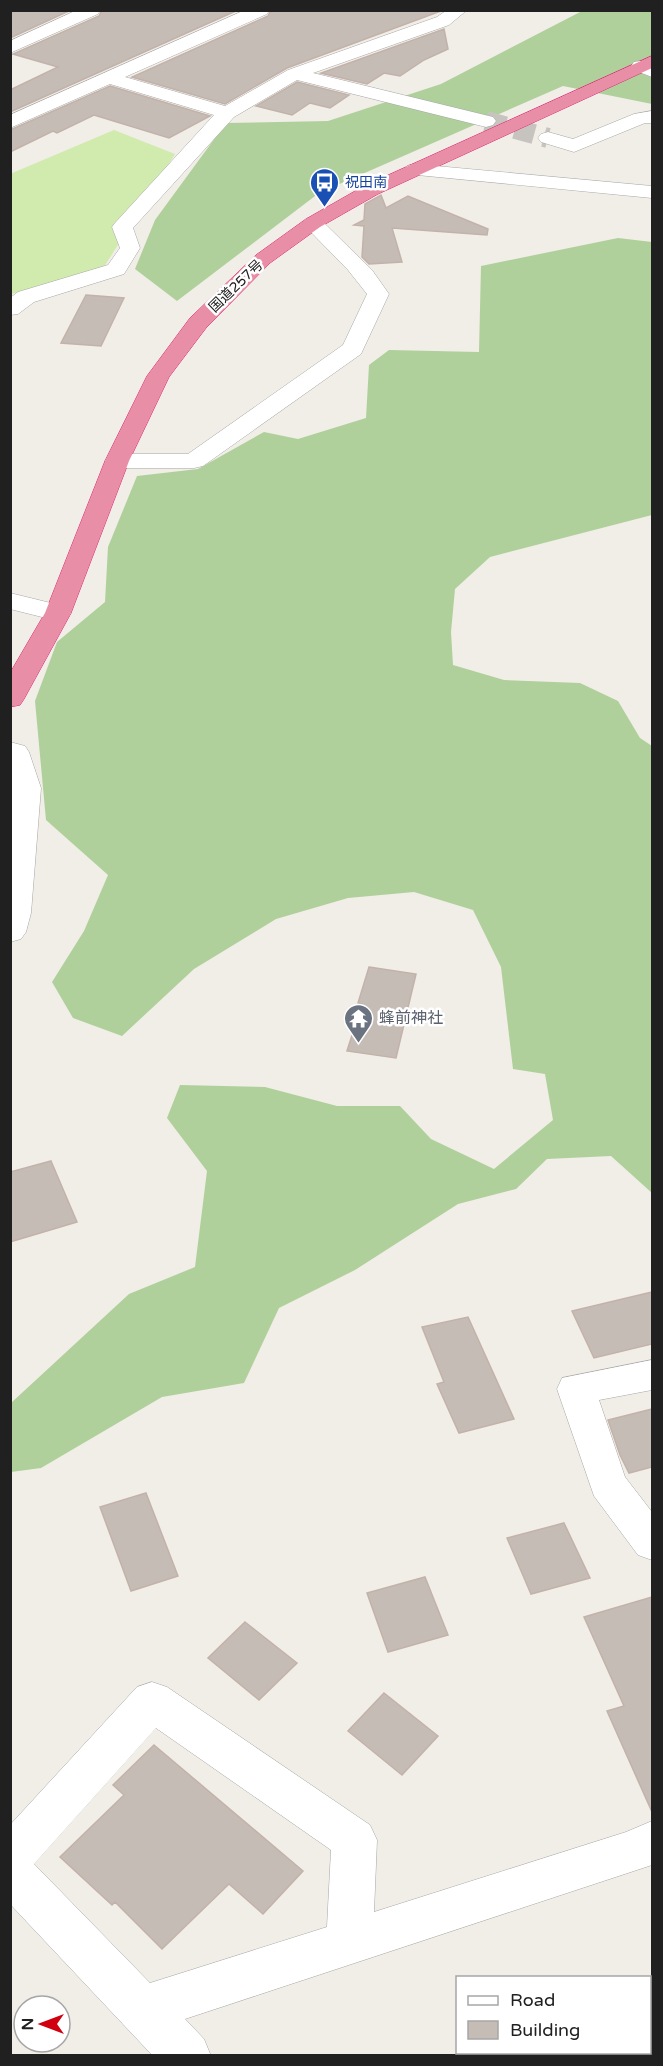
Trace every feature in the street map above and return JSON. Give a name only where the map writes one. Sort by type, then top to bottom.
[{"type":"highway","name":"国道257号","points":[[10,699],[58,613],[117,461],[158,376],[198,323],[263,259],[313,223],[371,190],[648,66]]},
{"type":"street","points":[[10,48],[92,10]]},
{"type":"street","points":[[10,122],[261,10]]},
{"type":"street","points":[[10,309],[26,297],[116,269],[130,248],[122,227],[227,113],[294,74],[443,21],[459,10]]},
{"type":"street","points":[[294,74],[486,121]]},
{"type":"street","points":[[108,78],[227,113]]},
{"type":"street","points":[[10,102],[36,110]]},
{"type":"street","points":[[548,138],[574,146],[641,118],[652,117]]},
{"type":"street","points":[[414,170],[652,192]]},
{"type":"street","points":[[117,461],[194,461],[353,349],[378,294],[370,279],[313,223]]},
{"type":"street","points":[[10,601],[58,613]]},
{"type":"street","points":[[10,751],[15,752],[26,788],[15,914],[10,932]]},
{"type":"street","points":[[652,1375],[576,1389],[608,1484],[652,1543]]},
{"type":"street","points":[[10,1858],[153,1701],[354,1840],[350,1942]]},
{"type":"street","points":[[144,2009],[637,1850],[652,1842]]},
{"type":"street","points":[[10,1871],[187,2055]]},
{"type":"green space","points":[[582,11],[652,11],[652,104],[563,86],[319,193],[177,301],[135,269],[155,220],[226,123],[328,121],[441,84]]},
{"type":"green space","points":[[114,130],[175,154],[104,267],[73,279],[11,294],[10,174]]},
{"type":"green space","points":[[618,238],[652,242],[652,515],[490,557],[455,589],[451,632],[453,665],[504,680],[580,683],[618,701],[640,738],[652,746],[652,1193],[611,1156],[547,1159],[516,1189],[458,1204],[355,1270],[279,1308],[244,1383],[162,1397],[41,1468],[11,1472],[11,1403],[129,1294],[195,1267],[207,1171],[167,1118],[180,1085],[265,1087],[337,1106],[400,1106],[431,1139],[494,1169],[553,1120],[545,1074],[513,1069],[501,967],[473,910],[414,892],[348,898],[276,919],[194,969],[122,1036],[73,1018],[52,982],[84,931],[108,875],[46,820],[35,701],[57,642],[105,602],[108,547],[137,476],[198,469],[264,432],[298,439],[366,418],[369,365],[389,350],[479,352],[481,266]]},
{"type":"building","points":[[10,10],[71,10],[10,38]]},
{"type":"building","points":[[102,10],[238,10],[10,112],[10,90],[58,67],[13,54],[99,16]]},
{"type":"building","points":[[271,10],[441,11],[287,68],[225,104],[132,77],[268,16]]},
{"type":"building","points":[[444,29],[448,49],[424,60],[400,76],[384,73],[367,84],[321,73]]},
{"type":"building","points":[[297,82],[349,95],[330,108],[310,103],[292,115],[256,106]]},
{"type":"building","points":[[110,86],[210,116],[169,138],[94,115],[57,133],[53,131],[10,152],[10,130]]},
{"type":"building","points":[[381,195],[386,208],[408,196],[488,229],[487,235],[392,228],[402,262],[369,264],[362,257],[364,226],[354,225],[364,220],[365,204]]},
{"type":"building","points":[[86,295],[124,298],[101,346],[61,343]]},
{"type":"building","points":[[369,967],[416,974],[396,1058],[347,1051],[362,1004],[358,1003]]},
{"type":"building","points":[[51,1161],[77,1222],[10,1242],[10,1172]]},
{"type":"building","points":[[652,1292],[652,1344],[594,1358],[572,1311]]},
{"type":"building","points":[[468,1317],[514,1419],[459,1433],[437,1384],[444,1382],[422,1327]]},
{"type":"building","points":[[652,1409],[652,1467],[629,1473],[608,1420]]},
{"type":"building","points":[[146,1493],[178,1576],[131,1591],[100,1507]]},
{"type":"building","points":[[564,1523],[590,1578],[531,1594],[507,1538]]},
{"type":"building","points":[[425,1577],[448,1635],[388,1652],[367,1593]]},
{"type":"building","points":[[652,1597],[652,1812],[607,1711],[624,1706],[584,1617]]},
{"type":"building","points":[[245,1622],[297,1663],[259,1700],[208,1658]]},
{"type":"building","points":[[384,1693],[438,1736],[402,1775],[348,1731]]},
{"type":"building","points":[[154,1745],[303,1871],[263,1914],[229,1884],[162,1949],[115,1902],[112,1905],[60,1857],[124,1795],[113,1785]]},
{"type":"tunnel","points":[[486,121],[548,138]]},
{"type":"place","name":"祝田南","points":[[324,208]]},
{"type":"place","name":"蜂前神社","points":[[358,1044]]}]
